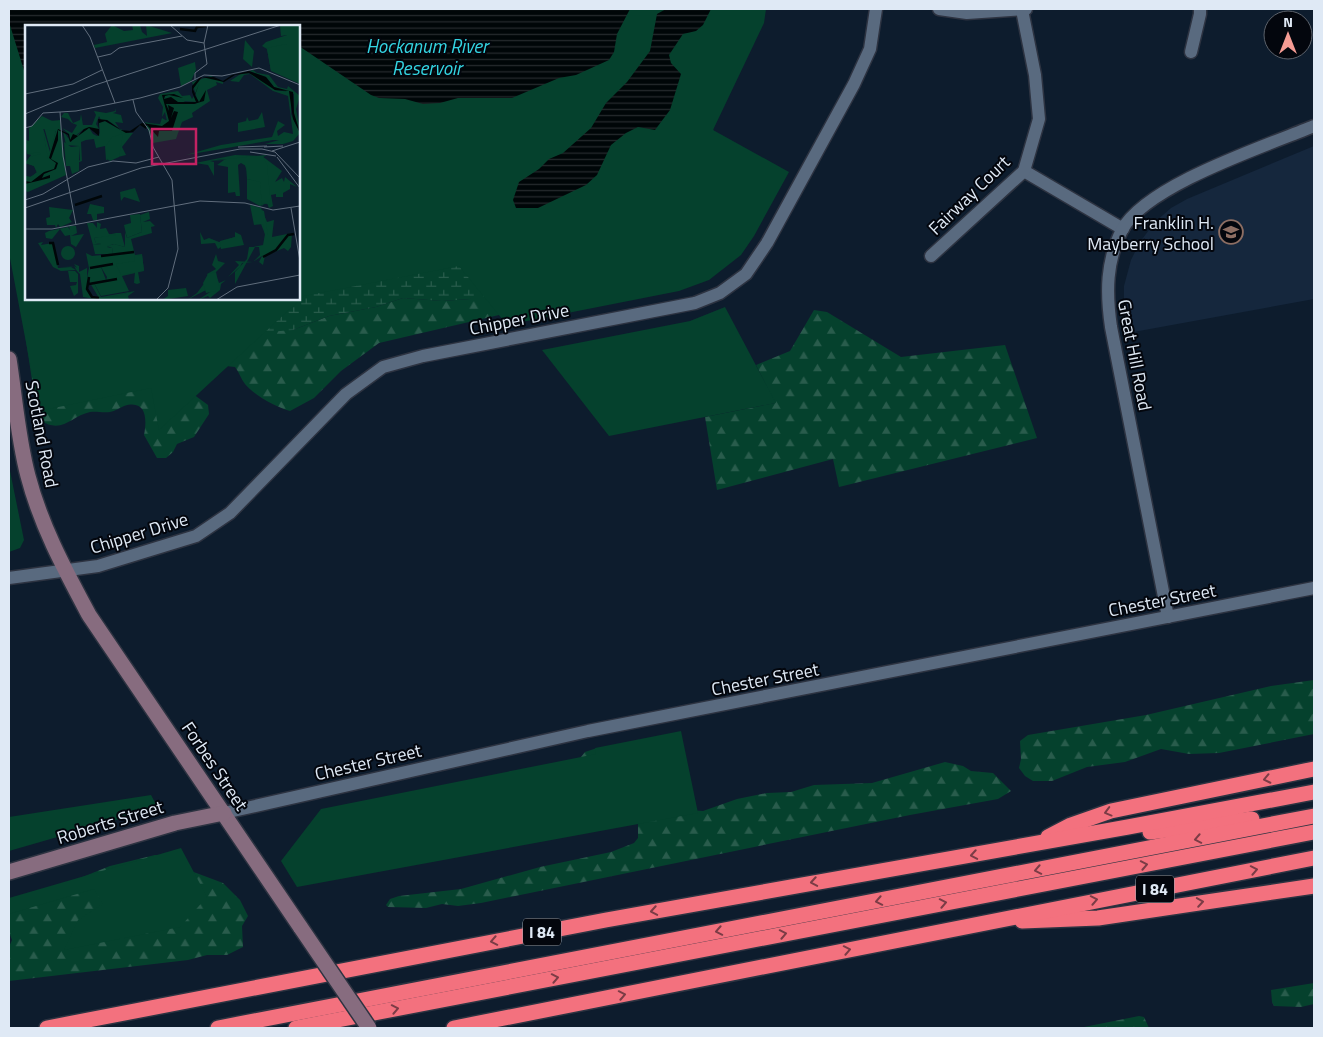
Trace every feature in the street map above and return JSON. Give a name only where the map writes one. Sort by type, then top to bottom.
[{"type":"highway","points":[[1039,843],[1071,825],[1111,811],[1314,769]]},
{"type":"highway","name":"I 84","points":[[47,1028],[615,918],[1314,792]]},
{"type":"highway","points":[[1077,836],[1183,828],[1314,807]]},
{"type":"highway","points":[[218,1028],[1314,816]]},
{"type":"highway","points":[[296,1028],[1314,832]]},
{"type":"highway","name":"I 84","points":[[454,1028],[1314,858]]},
{"type":"highway","points":[[995,920],[1042,922],[1092,919],[1314,886]]},
{"type":"main road","name":"Scotland Road","points":[[9,359],[27,475],[47,533],[64,570]]},
{"type":"main road","name":"Forbes Street","points":[[64,570],[89,615],[369,1028]]},
{"type":"main road","name":"Roberts Street","points":[[9,872],[175,823],[224,813]]},
{"type":"street","name":"Chipper Drive","points":[[64,570],[98,566],[196,536],[230,513],[346,394],[383,366],[423,356],[695,303],[720,294],[746,274],[767,243],[854,84],[870,49],[876,9]]},
{"type":"street","points":[[939,9],[967,13],[1024,9]]},
{"type":"street","name":"Fairway Court","points":[[931,256],[1024,171],[1039,119],[1035,75],[1024,9]]},
{"type":"street","points":[[1191,52],[1200,9]]},
{"type":"street","name":"Great Hill Road","points":[[1168,617],[1106,294],[1111,261],[1123,229],[1146,203],[1177,183],[1314,126]]},
{"type":"street","points":[[1024,171],[1123,229]]},
{"type":"street","points":[[9,578],[64,570]]},
{"type":"street","name":"Chester Street","points":[[224,813],[588,731],[1314,588]]},
{"type":"shaded area","name":"Franklin H. Mayberry School","points":[[1314,146],[1314,299],[1128,333],[1124,309],[1124,286],[1131,260],[1140,242],[1155,222],[1171,208],[1187,199]]},
{"type":"green space","points":[[9,9],[766,9],[764,23],[713,130],[789,172],[754,236],[741,255],[709,280],[679,291],[507,325],[459,266],[304,296],[300,300],[300,25],[25,25],[25,300],[300,300],[159,430],[151,388],[39,411],[9,253]]},
{"type":"green space","points":[[9,22],[25,300],[293,330],[329,316],[376,307],[403,298],[442,301],[470,299],[483,279],[712,124],[714,133],[536,309],[499,315],[379,343],[341,371],[314,398],[290,411],[272,404],[260,396],[245,384],[235,367],[226,366],[193,394],[208,405],[209,414],[194,437],[177,444],[173,452],[166,458],[157,458],[144,435],[144,412],[137,405],[124,406],[110,412],[90,412],[66,423],[54,426],[40,420],[34,393],[9,229]]},
{"type":"green space","points":[[300,180],[483,279],[479,296],[470,299],[442,301],[403,298],[376,307],[329,316],[293,330],[255,333],[300,300]]},
{"type":"green space","points":[[725,307],[776,403],[609,436],[542,350],[690,321]]},
{"type":"green space","points":[[814,310],[827,312],[901,357],[1005,345],[1037,438],[839,487],[833,459],[717,490],[705,417],[775,403],[756,365],[790,351]]},
{"type":"green space","points":[[9,466],[24,540],[20,548],[9,552]]},
{"type":"green space","points":[[1314,680],[1314,734],[1219,753],[1189,754],[1161,749],[1125,762],[1087,767],[1052,781],[1033,781],[1025,776],[1019,768],[1021,759],[1020,741],[1028,735],[1146,715],[1271,686]]},
{"type":"green space","points":[[681,731],[698,813],[297,887],[281,861],[321,809],[596,754],[595,748]]},
{"type":"green space","points":[[597,748],[688,810],[703,811],[737,799],[767,793],[791,792],[814,785],[872,783],[945,762],[963,766],[971,771],[993,773],[1011,791],[998,799],[910,815],[481,903],[458,906],[442,904],[426,908],[388,907],[386,905],[390,899],[399,896],[461,889],[540,867],[611,852],[634,843],[638,838],[638,822],[577,762],[585,752]]},
{"type":"green space","points":[[151,795],[158,808],[9,851],[9,817]]},
{"type":"green space","points":[[181,848],[207,897],[180,927],[64,950],[78,920],[103,904],[94,889],[9,914],[9,898]]},
{"type":"green space","points":[[160,855],[175,865],[223,883],[240,900],[248,916],[242,926],[243,947],[227,955],[207,955],[188,960],[9,981],[9,947],[12,940],[9,932],[9,899],[70,882],[110,866]]},
{"type":"green space","points":[[1314,983],[1314,1004],[1301,1007],[1274,1006],[1271,990]]},
{"type":"green space","points":[[1139,1016],[1144,1017],[1149,1028],[1079,1028]]},
{"type":"water","name":"Hockanum River Reservoir","points":[[9,9],[630,9],[617,34],[614,52],[609,60],[576,75],[559,78],[512,98],[458,98],[440,103],[423,104],[405,99],[379,98],[371,95],[300,47],[300,25],[25,25],[25,74],[9,22]]},
{"type":"water","points":[[666,9],[711,9],[703,25],[696,31],[683,34],[669,55],[671,63],[681,74],[670,110],[655,130],[638,127],[626,133],[611,145],[597,175],[586,185],[538,208],[516,208],[513,200],[519,182],[539,169],[549,159],[563,153],[591,128],[606,103],[627,82],[650,51],[657,14]]},
{"type":"place","name":"Franklin H. Mayberry School","points":[[1231,232]]}]
